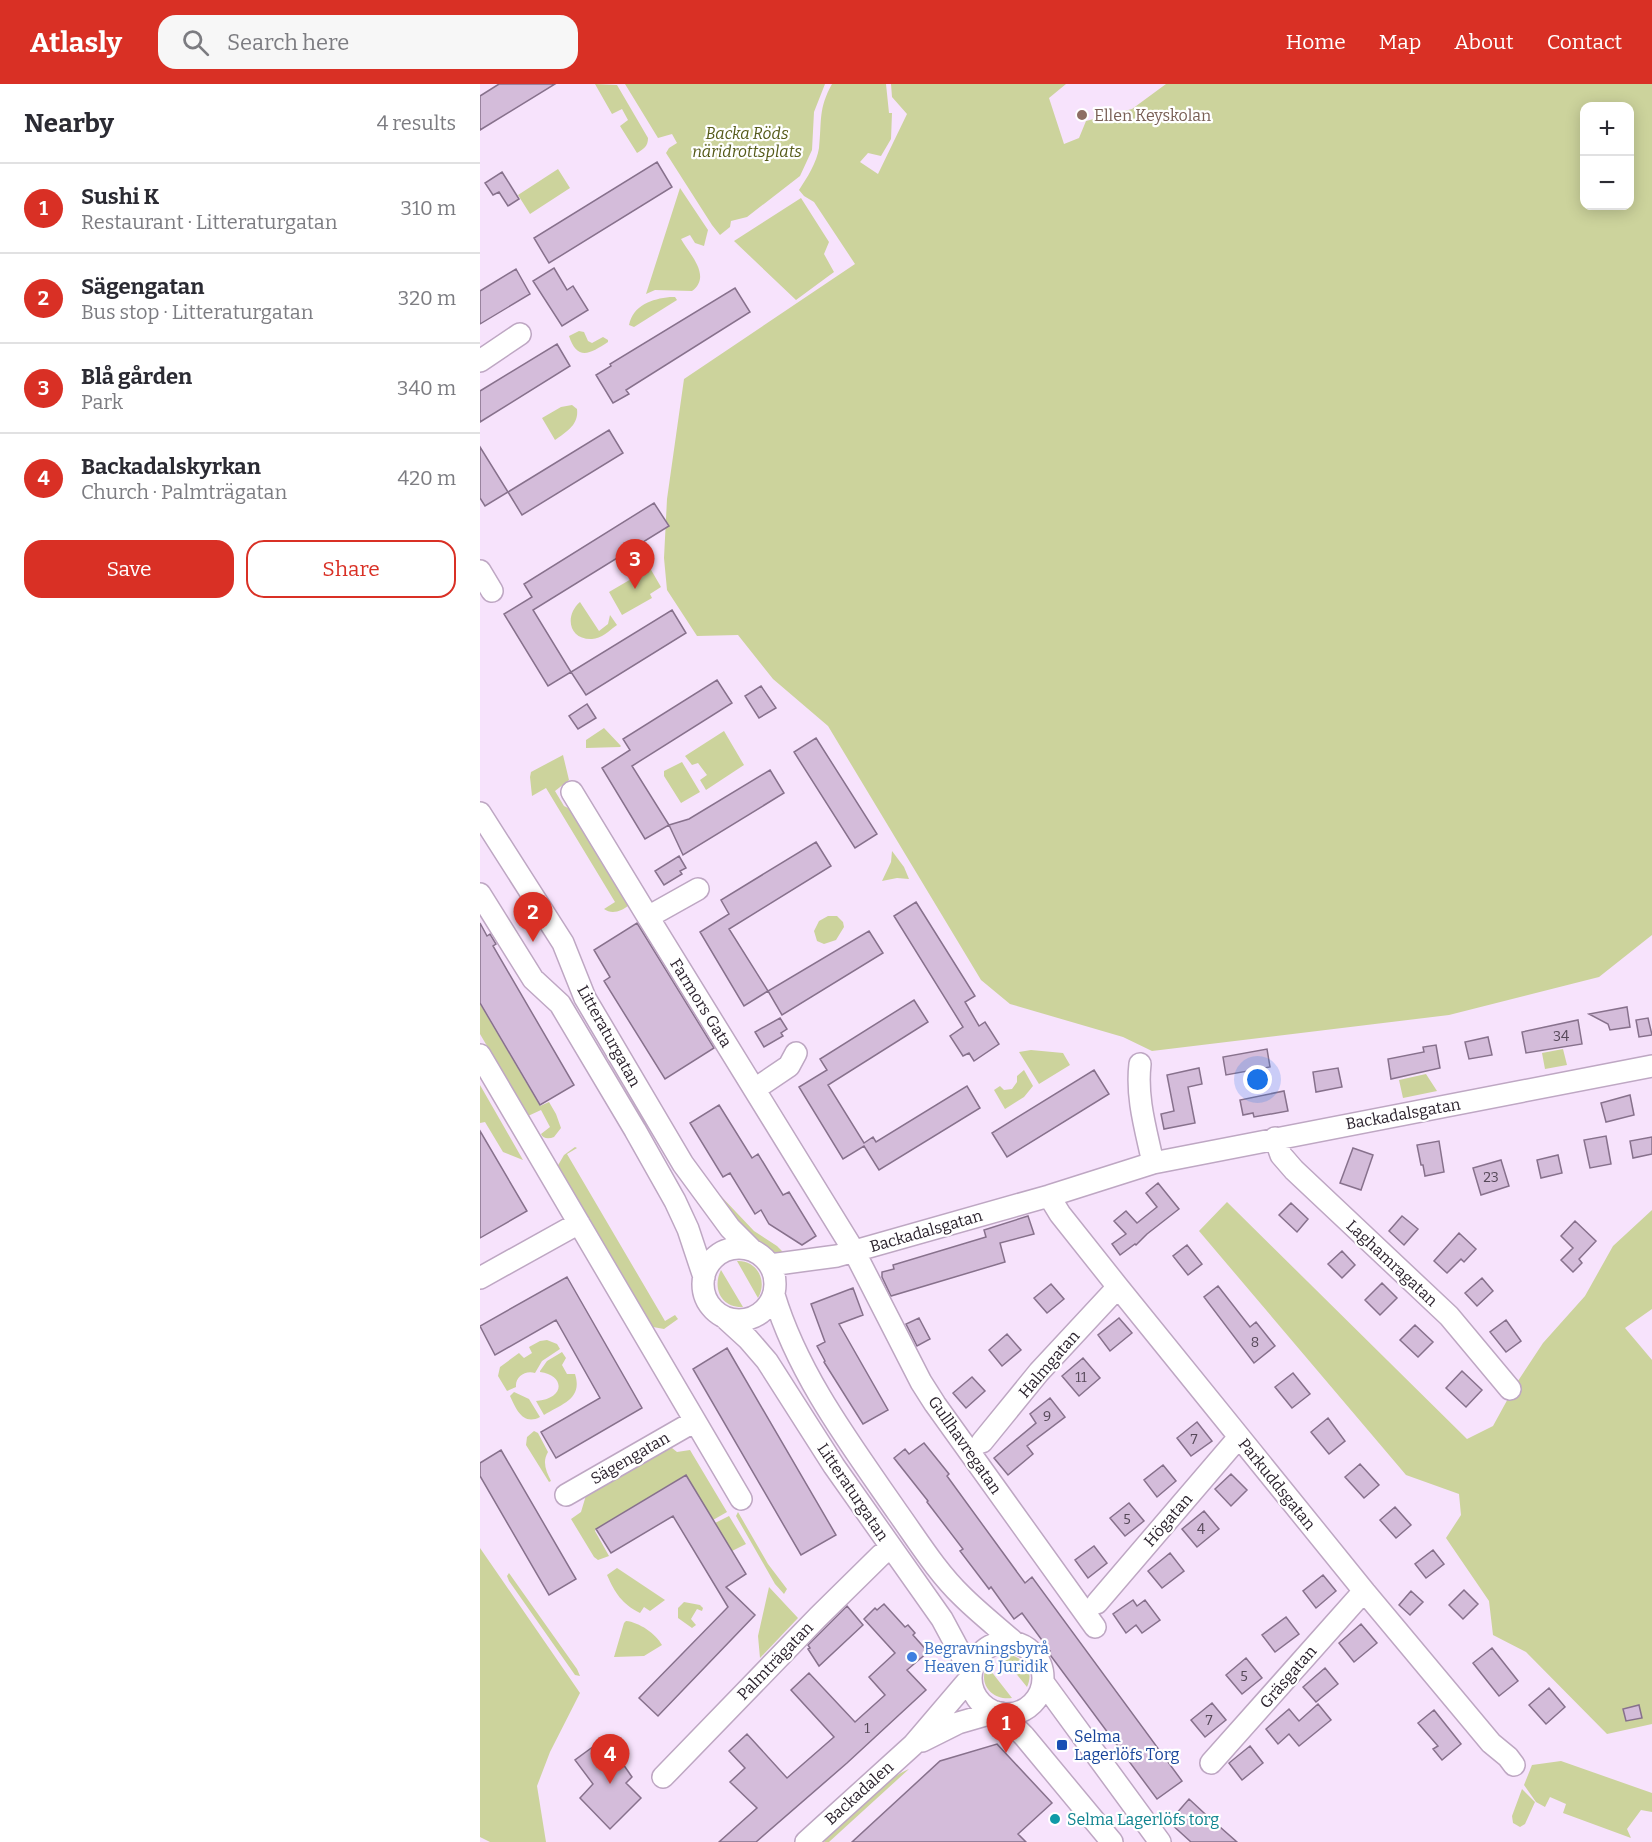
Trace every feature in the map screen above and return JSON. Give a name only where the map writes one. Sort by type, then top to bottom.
[{"type":"street","points":[[480,361],[520,334]]},
{"type":"street","points":[[480,571],[492,591]]},
{"type":"street","name":"Farmors Gata","points":[[572,792],[754,1089],[846,1254]]},
{"type":"street","name":"Litteraturgatan","points":[[480,813],[563,943],[585,998],[678,1156],[724,1220],[740,1239],[759,1253],[774,1281],[802,1364],[823,1401],[935,1565],[962,1596],[1014,1642],[1030,1649],[1038,1659],[1043,1670],[1043,1682],[1160,1842]]},
{"type":"street","points":[[648,917],[698,889]]},
{"type":"street","name":"Litteraturgatan","points":[[480,894],[533,979],[560,1004],[640,1138],[688,1229],[704,1277],[704,1293],[711,1308],[748,1339],[767,1361],[834,1466],[942,1620],[971,1675],[973,1689],[978,1699],[1024,1736],[1112,1842]]},
{"type":"street","points":[[754,1089],[789,1066],[796,1053]]},
{"type":"street","points":[[480,1056],[741,1499]]},
{"type":"street","points":[[1140,1064],[1139,1091],[1153,1163]]},
{"type":"street","name":"Backadalsgatan","points":[[774,1281],[846,1254],[1049,1196],[1153,1163],[1652,1066]]},
{"type":"street","name":"Laghamragatan","points":[[1275,1138],[1281,1155],[1294,1170],[1449,1316],[1510,1389]]},
{"type":"street","name":"Parkuddsgatan","points":[[1049,1196],[1060,1214],[1239,1437],[1491,1743],[1514,1765]]},
{"type":"street","points":[[480,1278],[579,1223]]},
{"type":"street","points":[[704,1277],[710,1263],[722,1252],[736,1248],[752,1250]]},
{"type":"street","name":"Gullhavregatan","points":[[846,1254],[935,1404],[1095,1627]]},
{"type":"street","points":[[724,1318],[750,1319],[765,1310],[774,1281]]},
{"type":"street","name":"Halmgatan","points":[[982,1442],[1039,1372],[1118,1287]]},
{"type":"street","name":"Sägengatan","points":[[566,1495],[695,1421]]},
{"type":"street","name":"Högatan","points":[[1097,1603],[1239,1437]]},
{"type":"street","name":"Palmträgatan","points":[[663,1777],[818,1617],[891,1548]]},
{"type":"street","name":"Gräsgatan","points":[[1211,1763],[1365,1591]]},
{"type":"street","points":[[971,1675],[976,1660],[985,1649],[1001,1642],[1014,1642]]},
{"type":"street","name":"Backadalen","points":[[806,1842],[913,1745],[971,1675]]},
{"type":"street","points":[[998,1713],[1019,1712],[1030,1706],[1037,1698],[1043,1682]]},
{"type":"street","name":"Backadalen","points":[[913,1745],[958,1724],[998,1713]]},
{"type":"green space","points":[[595,84],[617,85],[648,138],[642,150],[637,153],[620,126],[628,120],[622,109],[612,114]]},
{"type":"green space","name":"Backa Röds näridrottsplats","points":[[625,84],[825,84],[814,112],[812,150],[800,176],[747,217],[731,221],[730,227],[720,235],[666,153],[677,143],[672,134],[658,138]]},
{"type":"green space","points":[[832,84],[886,84],[889,113],[892,113],[891,139],[881,156],[868,153],[860,162],[878,174],[907,114],[892,97],[891,84],[1066,84],[1049,98],[1064,144],[1079,138],[1086,121],[1132,109],[1166,84],[1652,84],[1652,935],[1599,977],[1449,1015],[1152,1051],[1123,1037],[1010,1004],[981,980],[828,726],[773,679],[738,635],[697,636],[667,590],[664,558],[667,499],[684,379],[855,264],[814,202],[799,190],[818,153],[824,101]]},
{"type":"green space","points":[[558,169],[570,188],[530,214],[518,195]]},
{"type":"green space","points":[[680,188],[708,230],[704,246],[695,243],[690,235],[681,239],[697,265],[700,279],[692,291],[655,290],[646,294]]},
{"type":"green space","points":[[801,198],[829,242],[824,254],[834,272],[796,300],[734,241]]},
{"type":"green space","points":[[675,297],[677,300],[634,327],[629,325],[635,312],[644,304]]},
{"type":"green space","points":[[579,331],[584,332],[588,341],[592,343],[603,337],[608,342],[590,352],[580,352],[572,344],[569,336]]},
{"type":"green space","points":[[572,405],[577,409],[574,424],[555,440],[542,418],[561,407]]},
{"type":"green space","points":[[650,568],[661,587],[650,594],[652,598],[622,615],[609,592]]},
{"type":"green space","points":[[580,602],[599,631],[608,624],[610,615],[617,625],[599,638],[578,636],[571,626],[571,620]]},
{"type":"green space","points":[[604,728],[621,746],[586,748],[586,740]]},
{"type":"green space","points":[[724,731],[744,765],[706,790],[700,780],[707,775],[698,763],[692,765],[685,756]]},
{"type":"green space","points":[[563,755],[569,780],[555,791],[564,806],[572,810],[629,905],[620,910],[610,912],[604,909],[615,902],[546,788],[532,796],[531,772]]},
{"type":"green space","points":[[682,762],[700,792],[681,803],[664,776],[664,771]]},
{"type":"green space","points":[[892,851],[904,867],[909,879],[897,878],[882,881],[891,862]]},
{"type":"green space","points":[[828,916],[837,916],[843,922],[844,927],[836,940],[824,944],[817,941],[814,931],[819,921]]},
{"type":"green space","points":[[480,1004],[540,1106],[549,1102],[556,1114],[561,1128],[554,1137],[542,1136],[541,1134],[550,1127],[541,1110],[528,1116],[480,1034]]},
{"type":"green space","points":[[1563,1049],[1567,1065],[1545,1069],[1542,1053]]},
{"type":"green space","points":[[1031,1050],[1063,1053],[1070,1065],[1039,1084],[1019,1052]]},
{"type":"green space","points":[[1024,1070],[1033,1086],[1024,1097],[1005,1109],[994,1090],[1000,1086],[1004,1090],[1012,1089],[1017,1082],[1017,1076]]},
{"type":"green space","points":[[1426,1074],[1437,1091],[1403,1098],[1399,1080]]},
{"type":"green space","points":[[480,1085],[523,1160],[503,1152],[485,1122],[480,1123]]},
{"type":"green space","points":[[575,1147],[577,1148],[567,1154],[665,1321],[675,1315],[678,1319],[664,1329],[653,1327],[648,1322],[557,1167],[564,1155]]},
{"type":"green space","points":[[718,1193],[754,1231],[786,1255],[774,1253],[758,1245],[717,1201]]},
{"type":"green space","points":[[1227,1202],[1467,1439],[1493,1426],[1516,1384],[1543,1343],[1585,1296],[1613,1246],[1652,1210],[1652,1309],[1625,1328],[1652,1360],[1652,1724],[1607,1734],[1526,1652],[1493,1635],[1489,1601],[1446,1538],[1461,1515],[1459,1494],[1406,1475],[1199,1231]]},
{"type":"green space","points":[[737,1261],[750,1264],[759,1273],[762,1285],[758,1298]]},
{"type":"green space","points":[[721,1270],[743,1307],[729,1304],[720,1296],[718,1277]]},
{"type":"green space","points":[[547,1340],[557,1344],[560,1349],[542,1361],[535,1373],[521,1375],[516,1387],[507,1391],[498,1376],[500,1367],[519,1353],[524,1358],[532,1353],[529,1347]]},
{"type":"green space","points":[[562,1352],[566,1358],[562,1365],[567,1374],[575,1374],[576,1389],[569,1400],[544,1415],[536,1401],[553,1396],[559,1387],[554,1378],[540,1371],[547,1361]]},
{"type":"green space","points":[[514,1392],[529,1399],[540,1417],[529,1419],[521,1415],[510,1396]]},
{"type":"green space","points":[[534,1431],[538,1433],[548,1452],[545,1463],[551,1481],[549,1482],[526,1445],[527,1437]]},
{"type":"green space","points":[[667,1444],[677,1452],[690,1450],[727,1512],[713,1520],[686,1475],[596,1529],[609,1556],[598,1560],[571,1519],[581,1512],[587,1492]]},
{"type":"green space","points":[[738,1512],[768,1564],[787,1589],[784,1594],[775,1584],[736,1516]]},
{"type":"green space","points":[[729,1516],[746,1544],[732,1551],[715,1523]]},
{"type":"green space","points":[[480,1548],[580,1693],[550,1752],[537,1786],[546,1842],[490,1842],[480,1837]]},
{"type":"green space","points":[[617,1568],[665,1600],[650,1611],[644,1607],[640,1613],[628,1606],[607,1575]]},
{"type":"green space","points":[[509,1573],[580,1676],[575,1675],[509,1581],[507,1576]]},
{"type":"green space","points":[[769,1587],[798,1618],[760,1658],[758,1636]]},
{"type":"green space","points":[[684,1602],[700,1605],[703,1608],[702,1611],[697,1609],[691,1619],[696,1625],[692,1628],[678,1618],[678,1608]]},
{"type":"green space","points":[[626,1621],[647,1629],[662,1645],[644,1656],[614,1657]]},
{"type":"green space","points":[[1001,1655],[1017,1658],[1026,1665],[1029,1675],[1027,1687]]},
{"type":"green space","points":[[987,1666],[1012,1698],[999,1697],[989,1690],[984,1679]]},
{"type":"green space","points":[[1561,1761],[1652,1793],[1652,1812],[1641,1810],[1627,1829],[1631,1838],[1563,1813],[1566,1804],[1550,1797],[1545,1807],[1536,1802],[1524,1785],[1532,1765]]},
{"type":"green space","points":[[909,1769],[829,1842],[824,1842],[839,1824],[864,1802],[889,1781]]},
{"type":"green space","points":[[1522,1789],[1535,1802],[1525,1824],[1520,1827],[1513,1823],[1512,1816]]},
{"type":"building","points":[[499,84],[555,84],[480,130],[480,96]]},
{"type":"building","points":[[657,162],[672,187],[549,263],[534,238]]},
{"type":"building","points":[[502,172],[519,199],[508,206],[499,192],[493,195],[485,183]]},
{"type":"building","points":[[554,268],[567,290],[573,286],[588,310],[562,326],[533,281]]},
{"type":"building","points":[[516,269],[530,294],[480,324],[480,291]]},
{"type":"building","points":[[735,288],[750,312],[626,390],[629,394],[613,403],[596,375],[611,366],[610,364]]},
{"type":"building","points":[[557,344],[570,366],[480,422],[480,391]]},
{"type":"building","points":[[609,430],[623,453],[522,515],[508,492]]},
{"type":"building","points":[[480,447],[508,492],[485,506],[480,498]]},
{"type":"building","points":[[654,503],[669,526],[533,610],[571,672],[548,686],[504,614],[532,597],[524,584]]},
{"type":"building","points":[[672,610],[686,633],[586,695],[571,672]]},
{"type":"building","points":[[717,680],[732,703],[632,766],[669,825],[645,839],[602,768],[630,750],[623,739]]},
{"type":"building","points":[[761,686],[776,708],[759,718],[745,696]]},
{"type":"building","points":[[587,704],[596,718],[578,729],[569,716]]},
{"type":"building","points":[[816,738],[877,834],[855,848],[794,752]]},
{"type":"building","points":[[770,770],[784,793],[683,855],[669,825],[689,819]]},
{"type":"building","points":[[816,842],[831,866],[729,929],[768,991],[744,1006],[700,932],[729,914],[721,900]]},
{"type":"building","points":[[679,856],[686,868],[680,871],[682,874],[664,885],[655,871]]},
{"type":"building","points":[[916,902],[975,996],[965,1002],[979,1026],[985,1022],[999,1044],[974,1061],[969,1053],[963,1056],[950,1036],[963,1027],[894,916]]},
{"type":"building","points":[[480,923],[487,936],[490,934],[496,944],[493,946],[574,1085],[540,1105],[480,1003]]},
{"type":"building","points":[[637,923],[714,1048],[665,1079],[604,981],[610,977],[594,950]]},
{"type":"building","points":[[869,931],[883,953],[782,1015],[768,991]]},
{"type":"building","points":[[914,1000],[928,1022],[828,1085],[864,1143],[873,1137],[876,1142],[967,1086],[980,1108],[879,1170],[864,1146],[843,1159],[799,1087],[827,1070],[820,1059]]},
{"type":"building","points":[[1627,1007],[1630,1027],[1610,1030],[1608,1024],[1589,1014]]},
{"type":"building","points":[[780,1018],[787,1029],[781,1033],[783,1036],[764,1047],[755,1032]]},
{"type":"building","points":[[1648,1018],[1652,1035],[1639,1037],[1636,1020]]},
{"type":"building","points":[[1578,1020],[1582,1044],[1526,1053],[1522,1032]]},
{"type":"building","points":[[1488,1037],[1492,1055],[1469,1059],[1465,1042]]},
{"type":"building","points":[[1436,1045],[1440,1068],[1391,1079],[1388,1059],[1424,1052],[1423,1047]]},
{"type":"building","points":[[1267,1049],[1270,1067],[1226,1075],[1223,1057]]},
{"type":"building","points":[[1199,1068],[1202,1084],[1188,1087],[1195,1123],[1164,1129],[1161,1114],[1174,1111],[1167,1075]]},
{"type":"building","points":[[1338,1068],[1342,1087],[1316,1092],[1313,1072]]},
{"type":"building","points":[[1094,1070],[1109,1094],[1007,1157],[992,1133]]},
{"type":"building","points":[[1284,1091],[1288,1111],[1254,1117],[1253,1113],[1243,1115],[1240,1100]]},
{"type":"building","points":[[1630,1095],[1634,1115],[1606,1122],[1601,1103]]},
{"type":"building","points":[[719,1105],[752,1158],[758,1154],[783,1195],[789,1192],[816,1236],[802,1245],[769,1224],[761,1210],[755,1214],[730,1173],[723,1177],[690,1123]]},
{"type":"building","points":[[480,1131],[527,1211],[480,1238]]},
{"type":"building","points":[[1606,1136],[1611,1164],[1590,1168],[1584,1140]]},
{"type":"building","points":[[1652,1137],[1652,1154],[1633,1158],[1630,1141]]},
{"type":"building","points":[[1439,1141],[1444,1172],[1425,1176],[1417,1145]]},
{"type":"building","points":[[1353,1148],[1373,1155],[1361,1190],[1340,1183]]},
{"type":"building","points":[[1558,1155],[1562,1173],[1541,1178],[1537,1160]]},
{"type":"building","points":[[1501,1160],[1509,1186],[1481,1195],[1473,1168]]},
{"type":"building","points":[[1158,1183],[1179,1209],[1136,1245],[1120,1255],[1112,1244],[1126,1234],[1114,1221],[1126,1211],[1137,1223],[1157,1207],[1146,1193]]},
{"type":"building","points":[[1291,1203],[1308,1219],[1297,1232],[1279,1215]]},
{"type":"building","points":[[1028,1216],[1034,1234],[1000,1243],[1005,1262],[891,1296],[882,1272],[894,1269],[893,1265],[986,1237],[984,1230]]},
{"type":"building","points":[[1402,1216],[1418,1229],[1404,1245],[1389,1231]]},
{"type":"building","points":[[1575,1221],[1596,1241],[1579,1259],[1582,1263],[1573,1272],[1561,1260],[1573,1248],[1561,1236]]},
{"type":"building","points":[[1459,1233],[1476,1249],[1464,1262],[1461,1259],[1447,1273],[1434,1261]]},
{"type":"building","points":[[1187,1245],[1202,1264],[1188,1275],[1173,1256]]},
{"type":"building","points":[[1342,1251],[1355,1265],[1342,1278],[1328,1264]]},
{"type":"building","points":[[567,1277],[642,1408],[556,1458],[541,1432],[600,1398],[556,1320],[495,1355],[480,1326]]},
{"type":"building","points":[[1482,1278],[1493,1291],[1477,1306],[1465,1293]]},
{"type":"building","points":[[1382,1283],[1397,1298],[1380,1315],[1365,1300]]},
{"type":"building","points":[[1051,1284],[1064,1299],[1047,1313],[1034,1298]]},
{"type":"building","points":[[1218,1286],[1250,1327],[1256,1322],[1275,1346],[1254,1363],[1204,1297]]},
{"type":"building","points":[[853,1288],[863,1315],[839,1324],[888,1410],[863,1424],[824,1362],[817,1346],[825,1342],[811,1304]]},
{"type":"building","points":[[919,1318],[930,1339],[917,1346],[906,1324]]},
{"type":"building","points":[[1119,1318],[1132,1333],[1110,1351],[1098,1335]]},
{"type":"building","points":[[1506,1320],[1521,1341],[1506,1352],[1490,1332]]},
{"type":"building","points":[[1415,1325],[1433,1342],[1418,1357],[1400,1340]]},
{"type":"building","points":[[1007,1334],[1021,1350],[1002,1366],[989,1350]]},
{"type":"building","points":[[727,1348],[836,1535],[801,1555],[693,1369]]},
{"type":"building","points":[[1083,1358],[1100,1378],[1079,1396],[1062,1376]]},
{"type":"building","points":[[1462,1371],[1482,1390],[1466,1407],[1446,1388]]},
{"type":"building","points":[[1293,1373],[1310,1394],[1292,1408],[1275,1387]]},
{"type":"building","points":[[972,1377],[985,1391],[966,1408],[953,1393]]},
{"type":"building","points":[[1050,1398],[1065,1417],[1027,1446],[1033,1454],[1008,1475],[994,1458],[1036,1423],[1030,1414]]},
{"type":"building","points":[[1328,1418],[1345,1441],[1329,1454],[1311,1432]]},
{"type":"building","points":[[1197,1422],[1212,1441],[1191,1456],[1177,1438]]},
{"type":"building","points":[[924,1443],[949,1474],[947,1476],[1025,1583],[1032,1577],[1182,1781],[1157,1799],[1048,1652],[1050,1651],[1022,1613],[1014,1619],[991,1587],[989,1589],[960,1551],[963,1549],[894,1458],[905,1449],[909,1454]]},
{"type":"building","points":[[501,1450],[576,1579],[549,1595],[480,1476],[480,1463]]},
{"type":"building","points":[[1360,1464],[1379,1485],[1364,1498],[1345,1477]]},
{"type":"building","points":[[1163,1465],[1176,1481],[1157,1497],[1144,1480]]},
{"type":"building","points":[[1231,1474],[1247,1490],[1231,1506],[1215,1489]]},
{"type":"building","points":[[686,1475],[746,1574],[726,1587],[755,1615],[658,1716],[639,1698],[728,1607],[673,1516],[611,1553],[596,1529]]},
{"type":"building","points":[[1129,1503],[1144,1521],[1125,1536],[1110,1518]]},
{"type":"building","points":[[1395,1507],[1411,1525],[1396,1538],[1380,1520]]},
{"type":"building","points":[[1204,1511],[1219,1529],[1197,1547],[1182,1529]]},
{"type":"building","points":[[1094,1546],[1107,1563],[1088,1578],[1075,1560]]},
{"type":"building","points":[[1433,1550],[1444,1564],[1426,1578],[1415,1564]]},
{"type":"building","points":[[1170,1553],[1184,1571],[1162,1588],[1148,1571]]},
{"type":"building","points":[[1323,1575],[1336,1591],[1316,1608],[1303,1591]]},
{"type":"building","points":[[1464,1590],[1478,1604],[1463,1619],[1449,1605]]},
{"type":"building","points":[[1411,1591],[1423,1602],[1410,1615],[1399,1605]]},
{"type":"building","points":[[1133,1600],[1137,1606],[1145,1600],[1160,1620],[1142,1633],[1136,1625],[1126,1633],[1113,1614]]},
{"type":"building","points":[[884,1604],[905,1627],[908,1625],[915,1633],[913,1635],[928,1652],[907,1670],[926,1690],[756,1842],[719,1842],[757,1808],[730,1782],[745,1768],[729,1751],[747,1734],[787,1778],[834,1737],[791,1690],[809,1673],[855,1722],[885,1695],[869,1677],[895,1653],[864,1619],[875,1608],[877,1610]]},
{"type":"building","points":[[847,1606],[863,1625],[819,1666],[808,1649],[810,1648],[808,1645]]},
{"type":"building","points":[[1286,1617],[1299,1634],[1275,1652],[1262,1635]]},
{"type":"building","points":[[1361,1624],[1377,1643],[1354,1662],[1339,1643]]},
{"type":"building","points":[[1492,1648],[1518,1681],[1499,1696],[1473,1663]]},
{"type":"building","points":[[1246,1658],[1262,1678],[1242,1694],[1226,1675]]},
{"type":"building","points":[[1325,1668],[1338,1684],[1316,1702],[1303,1687]]},
{"type":"building","points":[[1549,1688],[1565,1707],[1546,1724],[1529,1705]]},
{"type":"building","points":[[1212,1703],[1226,1720],[1205,1737],[1191,1720]]},
{"type":"building","points":[[1318,1704],[1331,1720],[1299,1746],[1289,1734],[1278,1744],[1266,1729],[1289,1709],[1299,1721]]},
{"type":"building","points":[[1639,1705],[1642,1718],[1626,1721],[1623,1709]]},
{"type":"building","points":[[1434,1710],[1461,1744],[1442,1760],[1433,1749],[1438,1746],[1418,1723]]},
{"type":"building","points":[[605,1738],[632,1777],[626,1783],[641,1798],[610,1829],[580,1798],[593,1784],[575,1760]]},
{"type":"building","points":[[997,1744],[1052,1803],[1018,1834],[1026,1842],[852,1842],[940,1761]]},
{"type":"building","points":[[1250,1746],[1263,1763],[1242,1780],[1229,1763]]},
{"type":"building","points":[[1189,1799],[1237,1842],[1191,1842],[1169,1822]]},
{"type":"place","name":"Ellen Keyskolan","points":[[1082,115]]},
{"type":"place","name":"Blå gården","points":[[635,589]]},
{"type":"place","name":"Sägengatan","points":[[533,942]]},
{"type":"place","name":"Begravningsbyrå Heaven & Juridik","points":[[912,1657]]},
{"type":"place","name":"Selma Lagerlöfs Torg","points":[[1062,1745]]},
{"type":"place","name":"Sushi K","points":[[1006,1753]]},
{"type":"place","name":"Backadalskyrkan","points":[[610,1784]]},
{"type":"place","name":"Selma Lagerlöfs torg","points":[[1055,1819]]}]
